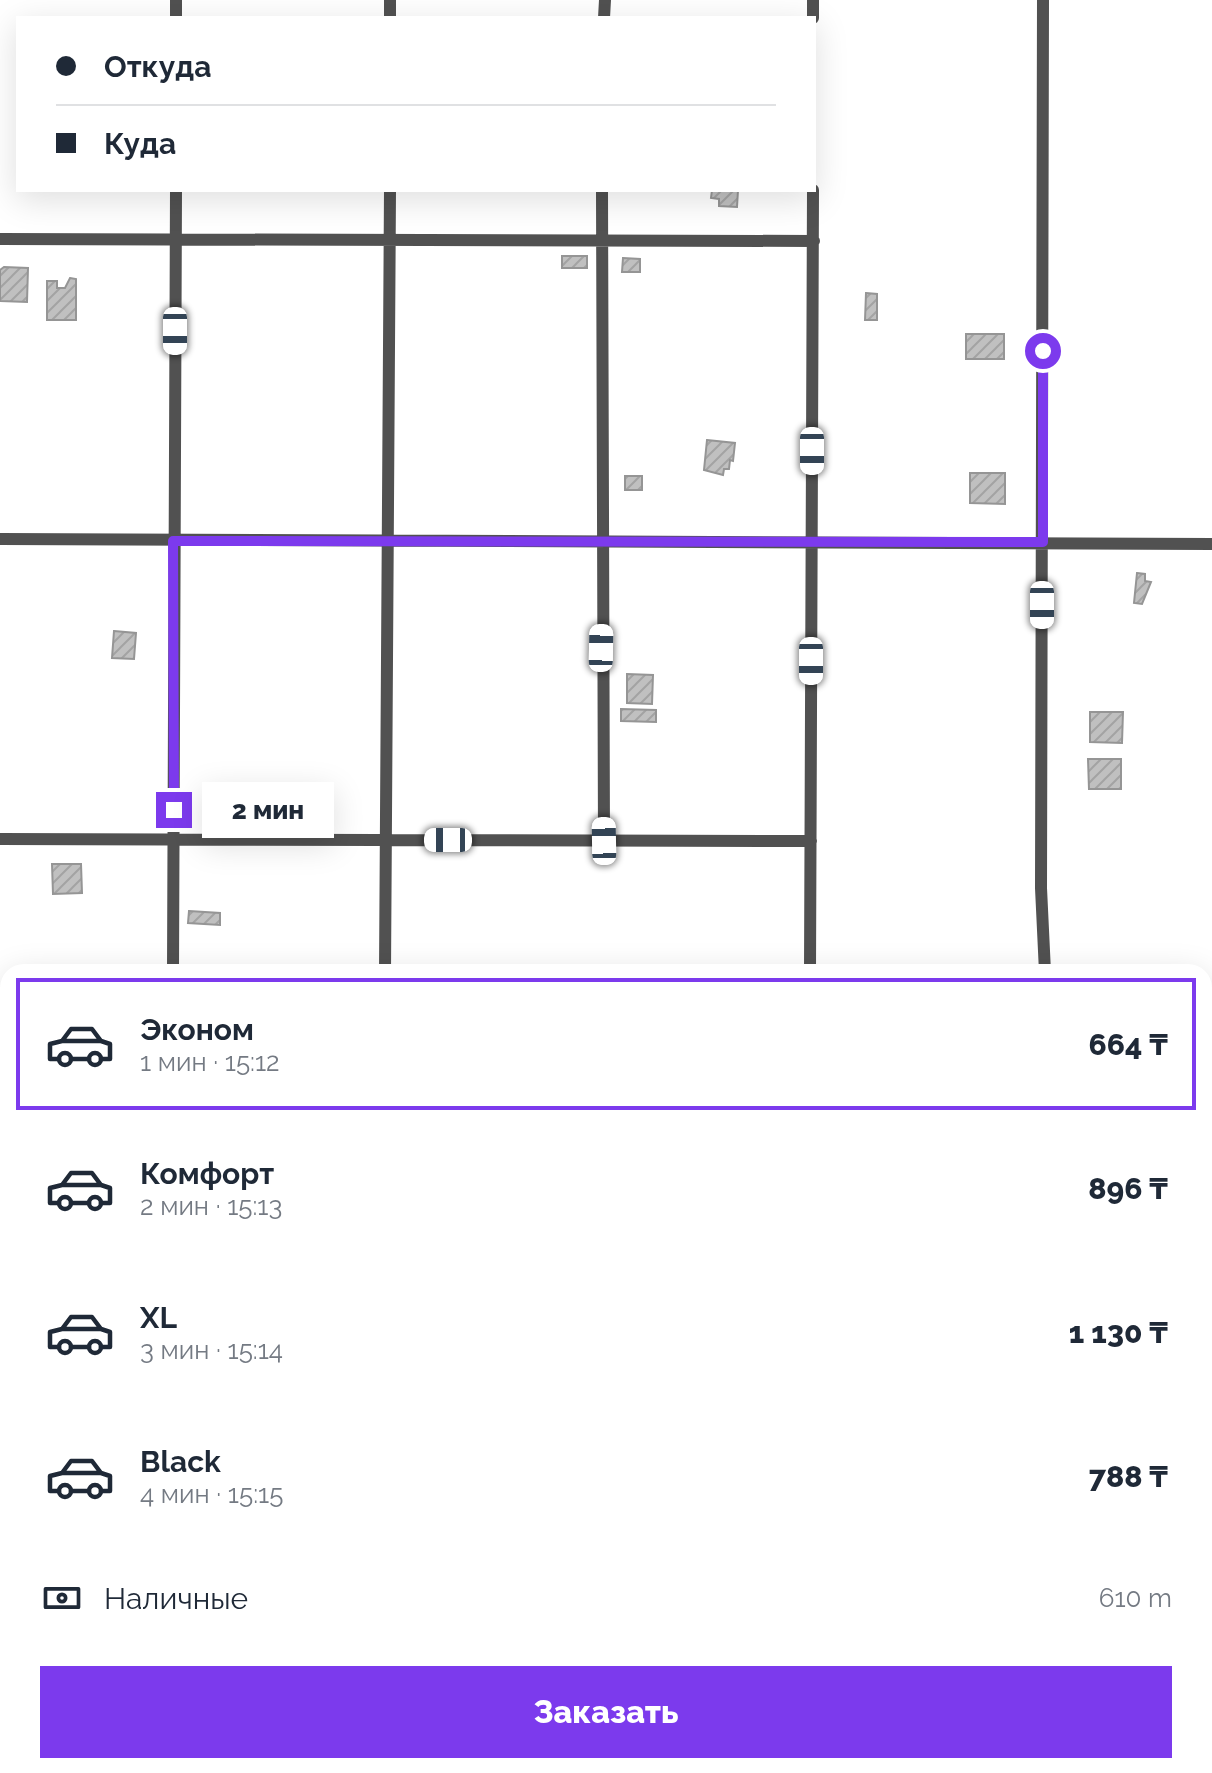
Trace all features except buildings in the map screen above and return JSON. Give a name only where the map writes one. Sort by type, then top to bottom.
[{"type":"street","points":[[1043,0],[1041,888],[1045,964]]},
{"type":"street","points":[[173,964],[176,192]]},
{"type":"street","points":[[385,964],[390,192]]},
{"type":"street","points":[[602,192],[604,841]]},
{"type":"street","points":[[810,964],[813,192]]},
{"type":"street","points":[[0,239],[814,241]]},
{"type":"street","points":[[0,539],[1212,544]]},
{"type":"street","points":[[0,839],[811,841]]},
{"type":"route","points":[[174,810],[173,541],[1043,542],[1043,351]]}]
